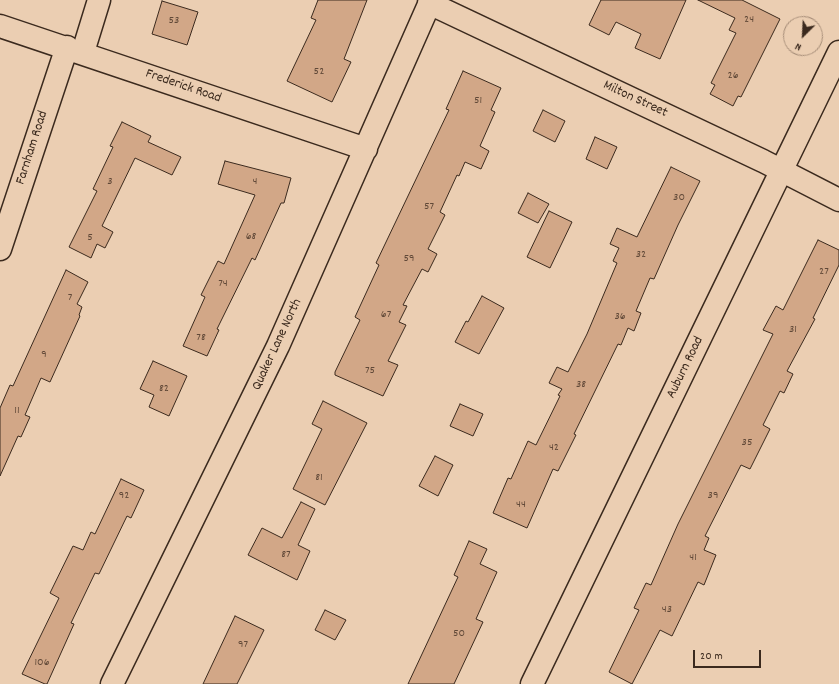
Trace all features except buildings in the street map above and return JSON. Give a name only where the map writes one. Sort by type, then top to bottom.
[{"type":"street","name":"Farnham Road","points":[[0,249],[75,50],[99,0]]},
{"type":"street","name":"Quaker Lane North","points":[[112,684],[278,346],[430,2]]},
{"type":"street","name":"Milton Street","points":[[430,2],[782,170],[839,200]]},
{"type":"street","name":"Frederick Road","points":[[0,26],[366,149]]},
{"type":"street","name":"Auburn Road","points":[[532,684],[839,52]]}]
